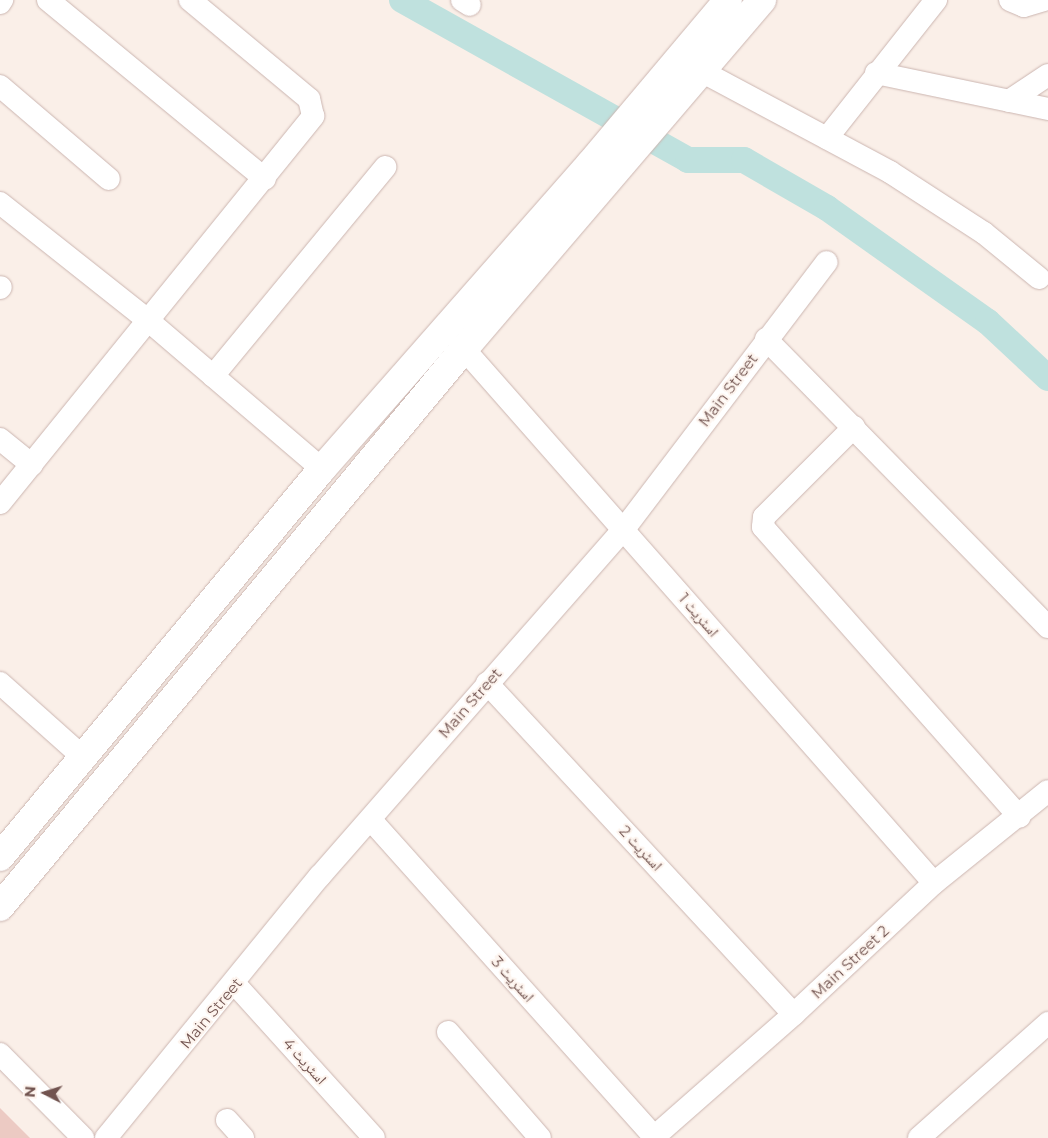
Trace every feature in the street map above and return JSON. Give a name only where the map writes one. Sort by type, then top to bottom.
[{"type":"street","points":[[48,0],[265,179]]},
{"type":"street","points":[[0,503],[150,322],[309,122],[313,109],[309,99],[190,0]]},
{"type":"street","points":[[683,79],[728,0]]},
{"type":"street","points":[[0,857],[85,759],[322,468],[600,173],[683,79],[762,0]]},
{"type":"street","points":[[827,138],[876,73],[936,0]]},
{"type":"street","points":[[1010,0],[1024,6],[1044,0]]},
{"type":"street","points":[[876,73],[1048,109]]},
{"type":"street","points":[[1009,101],[1048,76]]},
{"type":"street","points":[[683,79],[827,138],[984,232],[1039,278]]},
{"type":"street","points":[[0,86],[109,179]]},
{"type":"street","points":[[213,376],[385,167]]},
{"type":"street","points":[[0,906],[464,349],[600,173]]},
{"type":"street","points":[[0,203],[150,322],[322,468]]},
{"type":"street","name":"Main Street","points":[[106,1138],[235,984],[320,876],[371,820],[487,683],[624,529],[766,339],[827,262]]},
{"type":"street","points":[[766,339],[854,426],[1048,628]]},
{"type":"street","name":"اسٹریٹ 1","points":[[464,349],[934,883]]},
{"type":"street","points":[[854,426],[764,517],[763,527],[1020,817]]},
{"type":"street","points":[[0,439],[32,465]]},
{"type":"street","points":[[344,444],[368,462]]},
{"type":"street","points":[[0,683],[85,759]]},
{"type":"street","name":"اسٹریٹ 2","points":[[487,683],[794,1014]]},
{"type":"street","name":"Main Street 2","points":[[654,1137],[794,1014],[934,883],[1020,817],[1048,791]]},
{"type":"street","name":"اسٹریٹ 3","points":[[371,820],[654,1137]]},
{"type":"street","name":"اسٹریٹ 4","points":[[235,984],[374,1138]]},
{"type":"street","points":[[919,1138],[1048,1023]]},
{"type":"street","points":[[448,1032],[540,1138]]},
{"type":"street","points":[[0,1054],[82,1138]]},
{"type":"street","points":[[227,1120],[243,1138]]},
{"type":"building","points":[[0,1108],[30,1138],[0,1138]]},
{"type":"waterway","points":[[402,0],[688,160],[744,160],[827,208],[988,322],[1048,378]]}]
